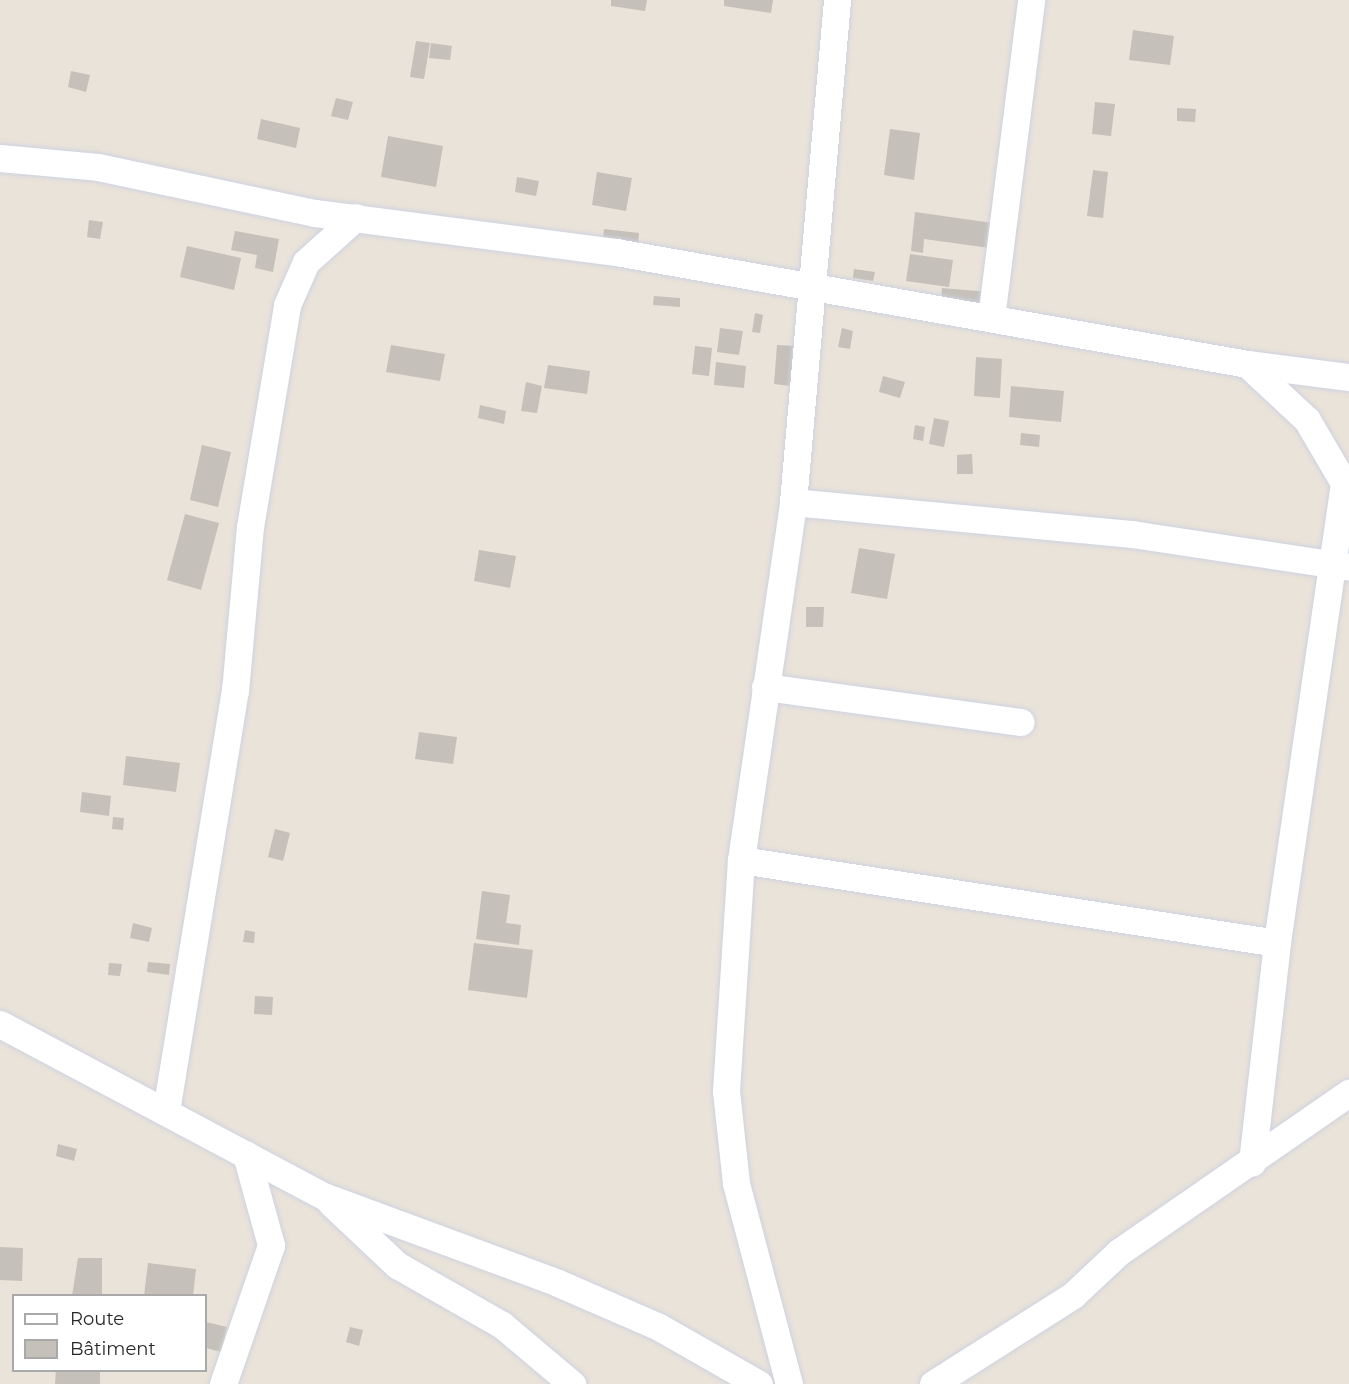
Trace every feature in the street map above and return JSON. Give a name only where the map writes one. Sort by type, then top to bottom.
[{"type":"street","points":[[789,1384],[736,1183],[726,1091],[741,860],[793,502],[816,285],[837,0]]},
{"type":"street","points":[[991,318],[1031,0]]},
{"type":"street","points":[[0,158],[98,167],[356,217],[816,285],[1247,364],[1349,377]]},
{"type":"street","points":[[166,1111],[235,691],[250,526],[287,305],[306,262],[356,217]]},
{"type":"street","points":[[1247,364],[1306,420],[1344,483],[1342,566],[1277,943],[1252,1163]]},
{"type":"street","points":[[793,502],[1088,528],[1342,566]]},
{"type":"street","points":[[765,687],[1021,722]]},
{"type":"street","points":[[741,860],[1277,943]]},
{"type":"street","points":[[0,1024],[326,1197],[558,1283],[659,1327],[759,1384]]},
{"type":"street","points":[[933,1384],[1073,1295],[1119,1252],[1252,1163],[1349,1093]]},
{"type":"street","points":[[223,1384],[271,1245],[246,1154]]},
{"type":"street","points":[[326,1197],[397,1265],[502,1325],[572,1384]]},
{"type":"building","points":[[611,0],[647,0],[645,11],[611,6]]},
{"type":"building","points":[[724,0],[773,0],[771,13],[724,6]]},
{"type":"building","points":[[1133,30],[1174,36],[1170,65],[1129,60]]},
{"type":"building","points":[[416,41],[430,43],[424,79],[410,77]]},
{"type":"building","points":[[431,43],[452,46],[450,60],[429,58]]},
{"type":"building","points":[[71,71],[90,75],[86,92],[68,87]]},
{"type":"building","points":[[336,98],[353,102],[348,120],[331,116]]},
{"type":"building","points":[[1095,102],[1115,104],[1111,136],[1092,134]]},
{"type":"building","points":[[1177,108],[1196,109],[1195,122],[1177,121]]},
{"type":"building","points":[[261,119],[300,128],[296,148],[257,139]]},
{"type":"building","points":[[890,129],[920,133],[914,180],[884,175]]},
{"type":"building","points":[[388,136],[443,146],[436,187],[381,177]]},
{"type":"building","points":[[1093,170],[1108,172],[1103,218],[1087,216]]},
{"type":"building","points":[[597,172],[632,178],[626,211],[592,205]]},
{"type":"building","points":[[517,177],[539,181],[536,196],[515,192]]},
{"type":"building","points":[[915,212],[1000,224],[997,249],[924,239],[923,253],[911,251]]},
{"type":"building","points":[[89,220],[103,222],[100,239],[87,237]]},
{"type":"building","points":[[604,229],[639,233],[637,253],[602,249]]},
{"type":"building","points":[[235,231],[279,239],[273,272],[255,268],[257,255],[231,250]]},
{"type":"building","points":[[187,246],[241,258],[234,290],[180,277]]},
{"type":"building","points":[[910,254],[953,260],[949,287],[906,281]]},
{"type":"building","points":[[854,269],[875,272],[873,281],[853,278]]},
{"type":"building","points":[[942,288],[989,292],[988,305],[941,302]]},
{"type":"building","points":[[654,296],[680,298],[680,307],[653,305]]},
{"type":"building","points":[[755,313],[763,315],[760,333],[752,332]]},
{"type":"building","points":[[720,328],[743,331],[739,355],[717,352]]},
{"type":"building","points":[[842,328],[853,331],[850,349],[838,347]]},
{"type":"building","points":[[391,345],[445,354],[440,381],[386,372]]},
{"type":"building","points":[[777,345],[794,346],[791,386],[774,384]]},
{"type":"building","points":[[695,346],[712,348],[709,376],[692,374]]},
{"type":"building","points":[[976,357],[1002,359],[1000,398],[974,396]]},
{"type":"building","points":[[716,362],[746,366],[744,388],[714,385]]},
{"type":"building","points":[[548,365],[590,371],[587,394],[544,388]]},
{"type":"building","points":[[883,376],[905,382],[900,398],[879,392]]},
{"type":"building","points":[[526,382],[542,386],[537,413],[521,411]]},
{"type":"building","points":[[1011,386],[1064,391],[1061,422],[1009,417]]},
{"type":"building","points":[[480,405],[506,411],[504,424],[478,418]]},
{"type":"building","points":[[934,418],[949,421],[944,447],[929,444]]},
{"type":"building","points":[[915,425],[925,427],[923,441],[913,439]]},
{"type":"building","points":[[1021,433],[1040,435],[1039,447],[1020,445]]},
{"type":"building","points":[[202,445],[231,452],[218,507],[190,500]]},
{"type":"building","points":[[972,454],[973,474],[957,474],[957,455]]},
{"type":"building","points":[[185,514],[219,523],[201,590],[167,580]]},
{"type":"building","points":[[859,548],[895,554],[887,599],[851,593]]},
{"type":"building","points":[[479,550],[516,556],[510,588],[474,581]]},
{"type":"building","points":[[806,607],[824,607],[823,627],[806,627]]},
{"type":"building","points":[[419,732],[457,737],[453,764],[415,759]]},
{"type":"building","points":[[126,756],[180,763],[176,792],[123,785]]},
{"type":"building","points":[[82,792],[111,796],[109,816],[80,812]]},
{"type":"building","points":[[113,817],[124,818],[123,830],[112,829]]},
{"type":"building","points":[[275,829],[290,833],[283,861],[268,857]]},
{"type":"building","points":[[482,891],[510,895],[506,923],[521,925],[519,945],[476,939]]},
{"type":"building","points":[[133,923],[152,928],[149,942],[130,938]]},
{"type":"building","points":[[245,930],[255,932],[254,943],[243,942]]},
{"type":"building","points":[[474,943],[533,950],[527,998],[468,990]]},
{"type":"building","points":[[148,962],[170,964],[169,975],[147,972]]},
{"type":"building","points":[[109,963],[122,964],[120,976],[108,975]]},
{"type":"building","points":[[255,996],[273,997],[272,1015],[254,1014]]},
{"type":"building","points":[[58,1144],[77,1149],[74,1161],[56,1156]]},
{"type":"building","points":[[0,1247],[23,1248],[22,1281],[0,1280]]},
{"type":"building","points":[[78,1258],[102,1258],[102,1294],[72,1294]]},
{"type":"building","points":[[148,1263],[196,1269],[193,1294],[144,1294]]},
{"type":"building","points":[[207,1322],[227,1327],[221,1352],[207,1348]]},
{"type":"building","points":[[350,1327],[363,1330],[359,1346],[346,1342]]},
{"type":"building","points":[[56,1372],[100,1372],[100,1384],[55,1384]]}]
